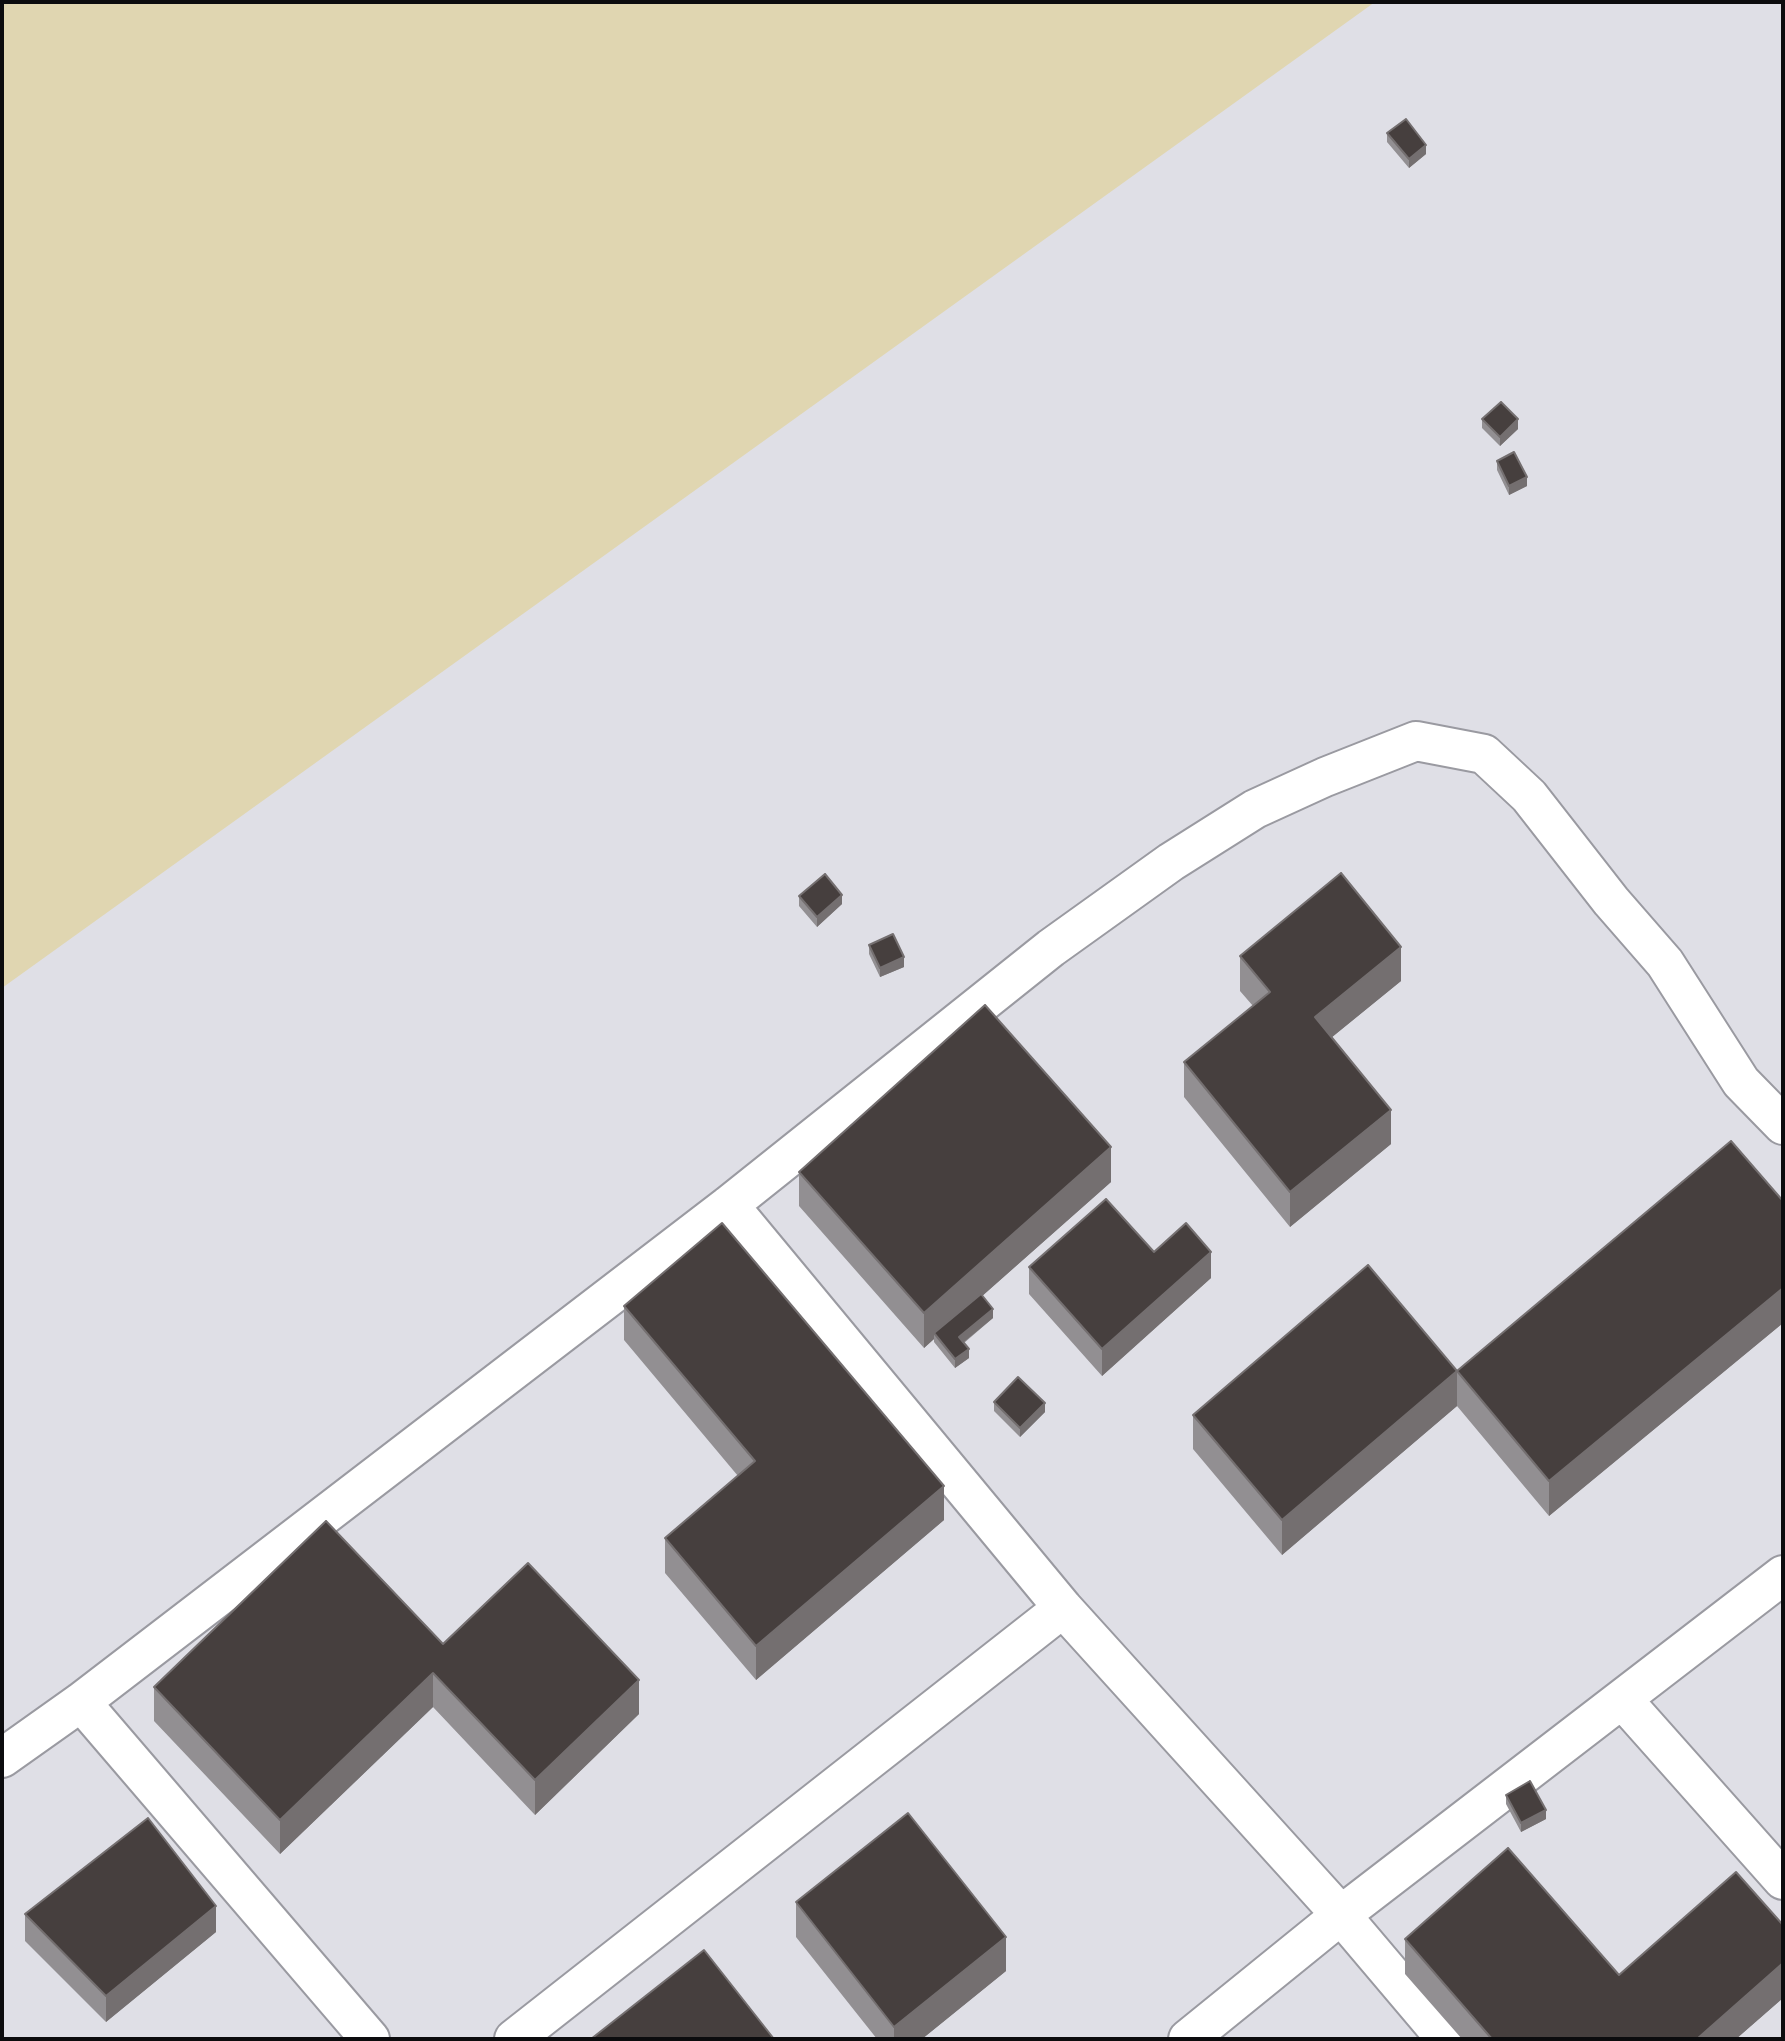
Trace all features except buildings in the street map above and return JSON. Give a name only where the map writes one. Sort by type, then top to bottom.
[{"type":"street","points":[[2,1758],[82,1702],[729,1205],[1042,955],[1171,862],[1255,809],[1325,777],[1416,741],[1484,754],[1528,796],[1611,901],[1665,963],[1741,1082],[1783,1125]]},
{"type":"street","points":[[729,1205],[1063,1608],[1340,1915],[1446,2039]]},
{"type":"street","points":[[1188,2039],[1340,1915],[1783,1575]]},
{"type":"street","points":[[514,2039],[1063,1608]]},
{"type":"street","points":[[1622,1699],[1783,1880]]},
{"type":"street","points":[[82,1702],[370,2039]]},
{"type":"sand","points":[[2,2],[1375,2],[2,988]]}]
